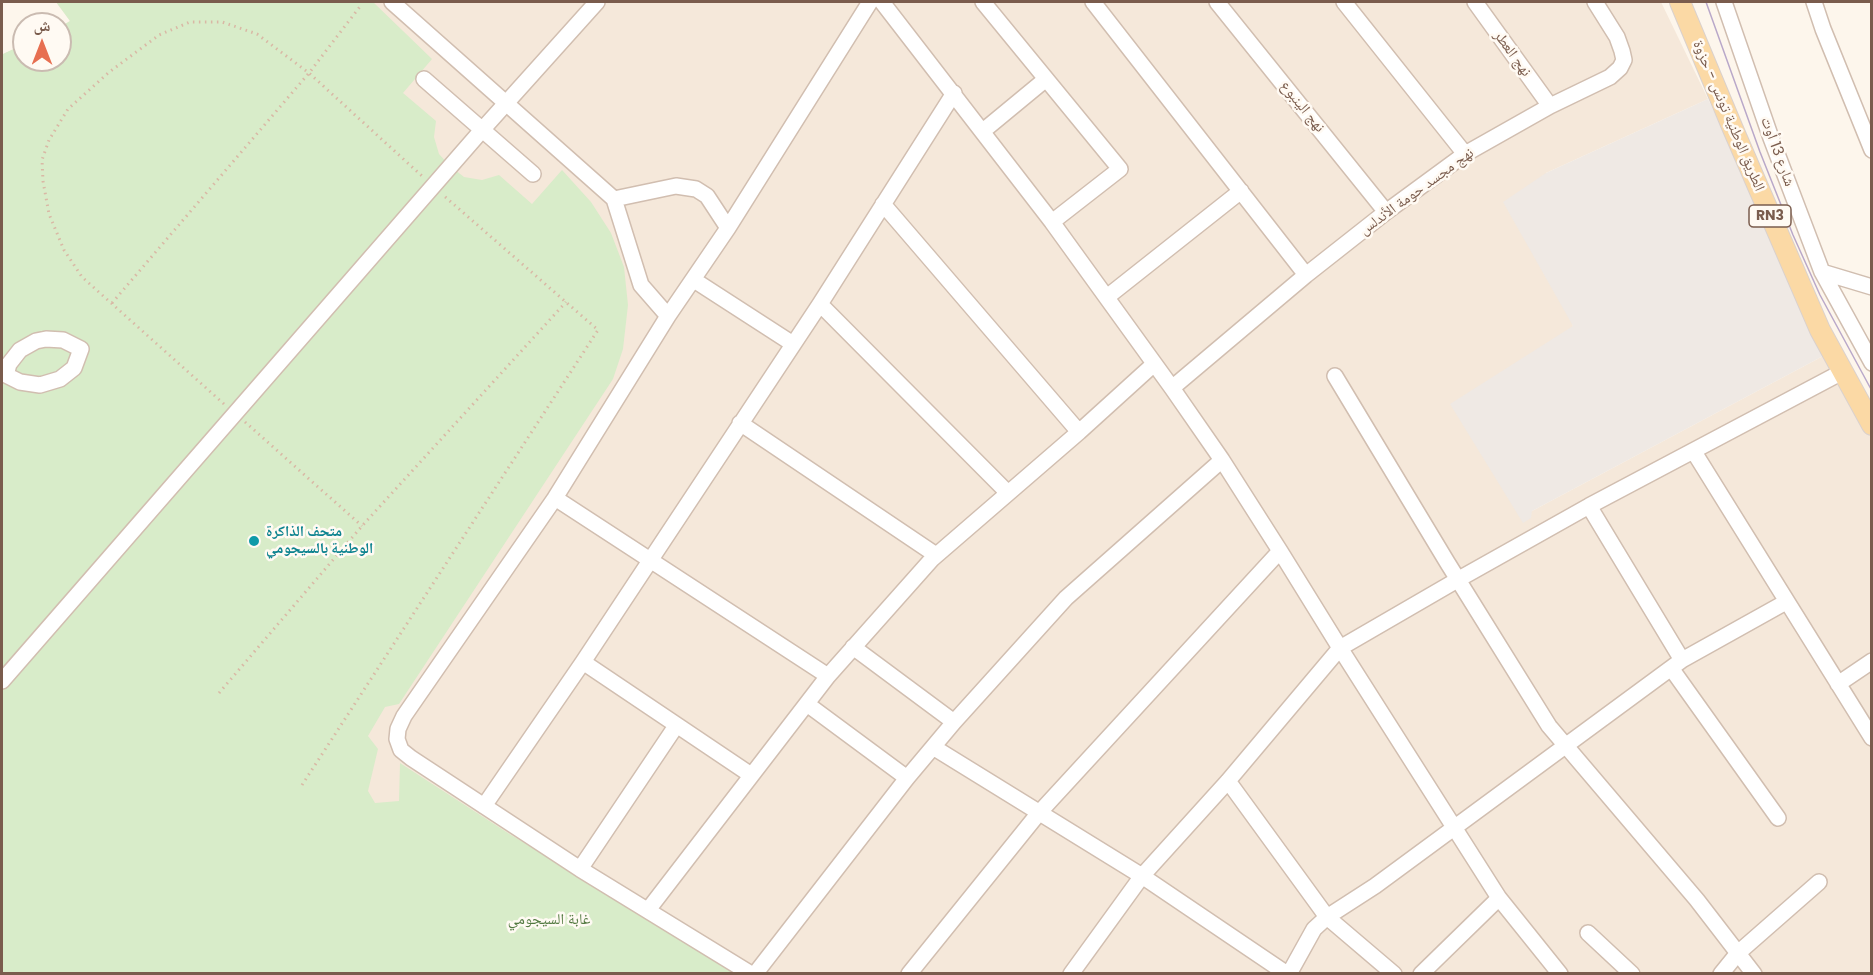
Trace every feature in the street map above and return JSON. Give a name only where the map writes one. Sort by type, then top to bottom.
[{"type":"main road","name":"الطريق الوطنية تونس - حزوة","points":[[1680,2],[1810,308],[1872,425]]},
{"type":"street","points":[[392,2],[614,199],[641,285],[668,316]]},
{"type":"street","points":[[2,681],[482,130],[597,2]]},
{"type":"street","points":[[870,2],[728,228],[668,316],[555,498],[404,716],[398,729],[398,739],[402,750],[580,869],[753,974],[907,778],[954,722],[1066,598],[1222,460]]},
{"type":"street","points":[[882,2],[1052,222],[1172,388],[1222,460],[1499,898],[1560,974]]},
{"type":"street","points":[[982,2],[1120,169],[1052,222]]},
{"type":"street","points":[[1093,2],[1306,275]]},
{"type":"street","name":"نهج الينبوع","points":[[1217,2],[1386,212]]},
{"type":"street","points":[[1344,2],[1465,154]]},
{"type":"street","name":"نهج العطر","points":[[1475,2],[1550,106]]},
{"type":"street","name":"نهج مجسد حومة الأندلس","points":[[1172,388],[1306,275],[1465,154],[1550,106],[1610,77],[1620,68],[1624,60],[1620,44],[1595,2]]},
{"type":"street","name":"شارع 13 أوت","points":[[1724,2],[1771,138],[1822,272],[1872,363]]},
{"type":"street","points":[[1814,2],[1872,150]]},
{"type":"street","points":[[424,79],[532,174]]},
{"type":"street","points":[[983,131],[1046,79]]},
{"type":"street","points":[[484,806],[583,662],[820,304],[954,93]]},
{"type":"street","points":[[614,199],[676,186],[696,189],[707,196],[728,228]]},
{"type":"street","points":[[1107,297],[1241,191]]},
{"type":"street","points":[[883,204],[1079,432]]},
{"type":"street","points":[[1822,272],[1872,287]]},
{"type":"street","points":[[694,280],[793,344]]},
{"type":"street","points":[[820,304],[1007,492]]},
{"type":"street","points":[[36,340],[63,340],[81,349],[74,369],[60,380],[40,385],[20,382],[6,375],[9,363],[20,350],[36,340]]},
{"type":"street","points":[[648,910],[828,676],[936,555],[1154,364]]},
{"type":"street","points":[[1071,974],[1142,876],[1228,781],[1340,648],[1589,506],[1842,372]]},
{"type":"street","points":[[1335,376],[1544,718],[1565,746],[1697,900],[1754,974]]},
{"type":"street","points":[[740,423],[936,555]]},
{"type":"street","points":[[1694,452],[1872,738]]},
{"type":"street","points":[[555,498],[828,676]]},
{"type":"street","points":[[1589,506],[1676,664],[1778,818]]},
{"type":"street","points":[[909,974],[1038,814],[1280,551]]},
{"type":"street","points":[[933,747],[1038,814],[1142,876],[1288,974],[1314,929],[1327,917],[1375,886],[1676,664],[1786,602]]},
{"type":"street","points":[[853,647],[954,722]]},
{"type":"street","points":[[1838,684],[1872,661]]},
{"type":"street","points":[[583,662],[751,775]]},
{"type":"street","points":[[807,704],[907,778]]},
{"type":"street","points":[[580,869],[676,726]]},
{"type":"street","points":[[1228,781],[1327,917],[1394,974]]},
{"type":"street","points":[[1721,974],[1738,953],[1819,882]]},
{"type":"street","points":[[1421,974],[1499,898]]},
{"type":"street","points":[[1588,933],[1632,974]]},
{"type":"path","points":[[112,303],[309,73],[362,4]]},
{"type":"path","points":[[302,785],[598,330],[433,186],[309,73],[257,34],[222,22],[190,22],[159,35],[108,73],[68,109],[49,140],[42,160],[49,214],[64,250],[82,277],[362,526]]},
{"type":"path","points":[[219,693],[362,526],[566,302]]},
{"type":"shaded area","points":[[56,2],[1661,2],[1708,99],[1546,173],[1573,326],[1532,511],[1823,356],[1871,435],[1871,973],[2,973],[2,53],[12,50],[12,72],[72,72],[72,12],[63,12]]},
{"type":"shaded area","points":[[1708,99],[1823,356],[1532,511],[1531,518],[1523,523],[1450,404],[1573,326],[1503,202],[1546,173]]},
{"type":"green space","name":"متحف الذاكرة الوطنية بالسيجومي","points":[[56,2],[373,2],[432,59],[403,93],[436,121],[434,137],[439,154],[450,166],[464,177],[482,180],[499,175],[532,204],[562,170],[591,202],[611,233],[624,267],[628,305],[623,349],[613,379],[399,704],[385,707],[368,736],[378,749],[368,791],[375,803],[399,801],[400,763],[511,835],[747,973],[2,973],[2,53],[12,50],[12,72],[72,72],[72,12],[63,12]]},
{"type":"tram line","points":[[1706,2],[1760,152],[1793,235],[1820,295],[1872,391]]},
{"type":"place","name":"متحف الذاكرة الوطنية بالسيجومي","points":[[254,541]]},
{"type":"park label","name":"غابة السيجومي","points":[[549,920]]}]
